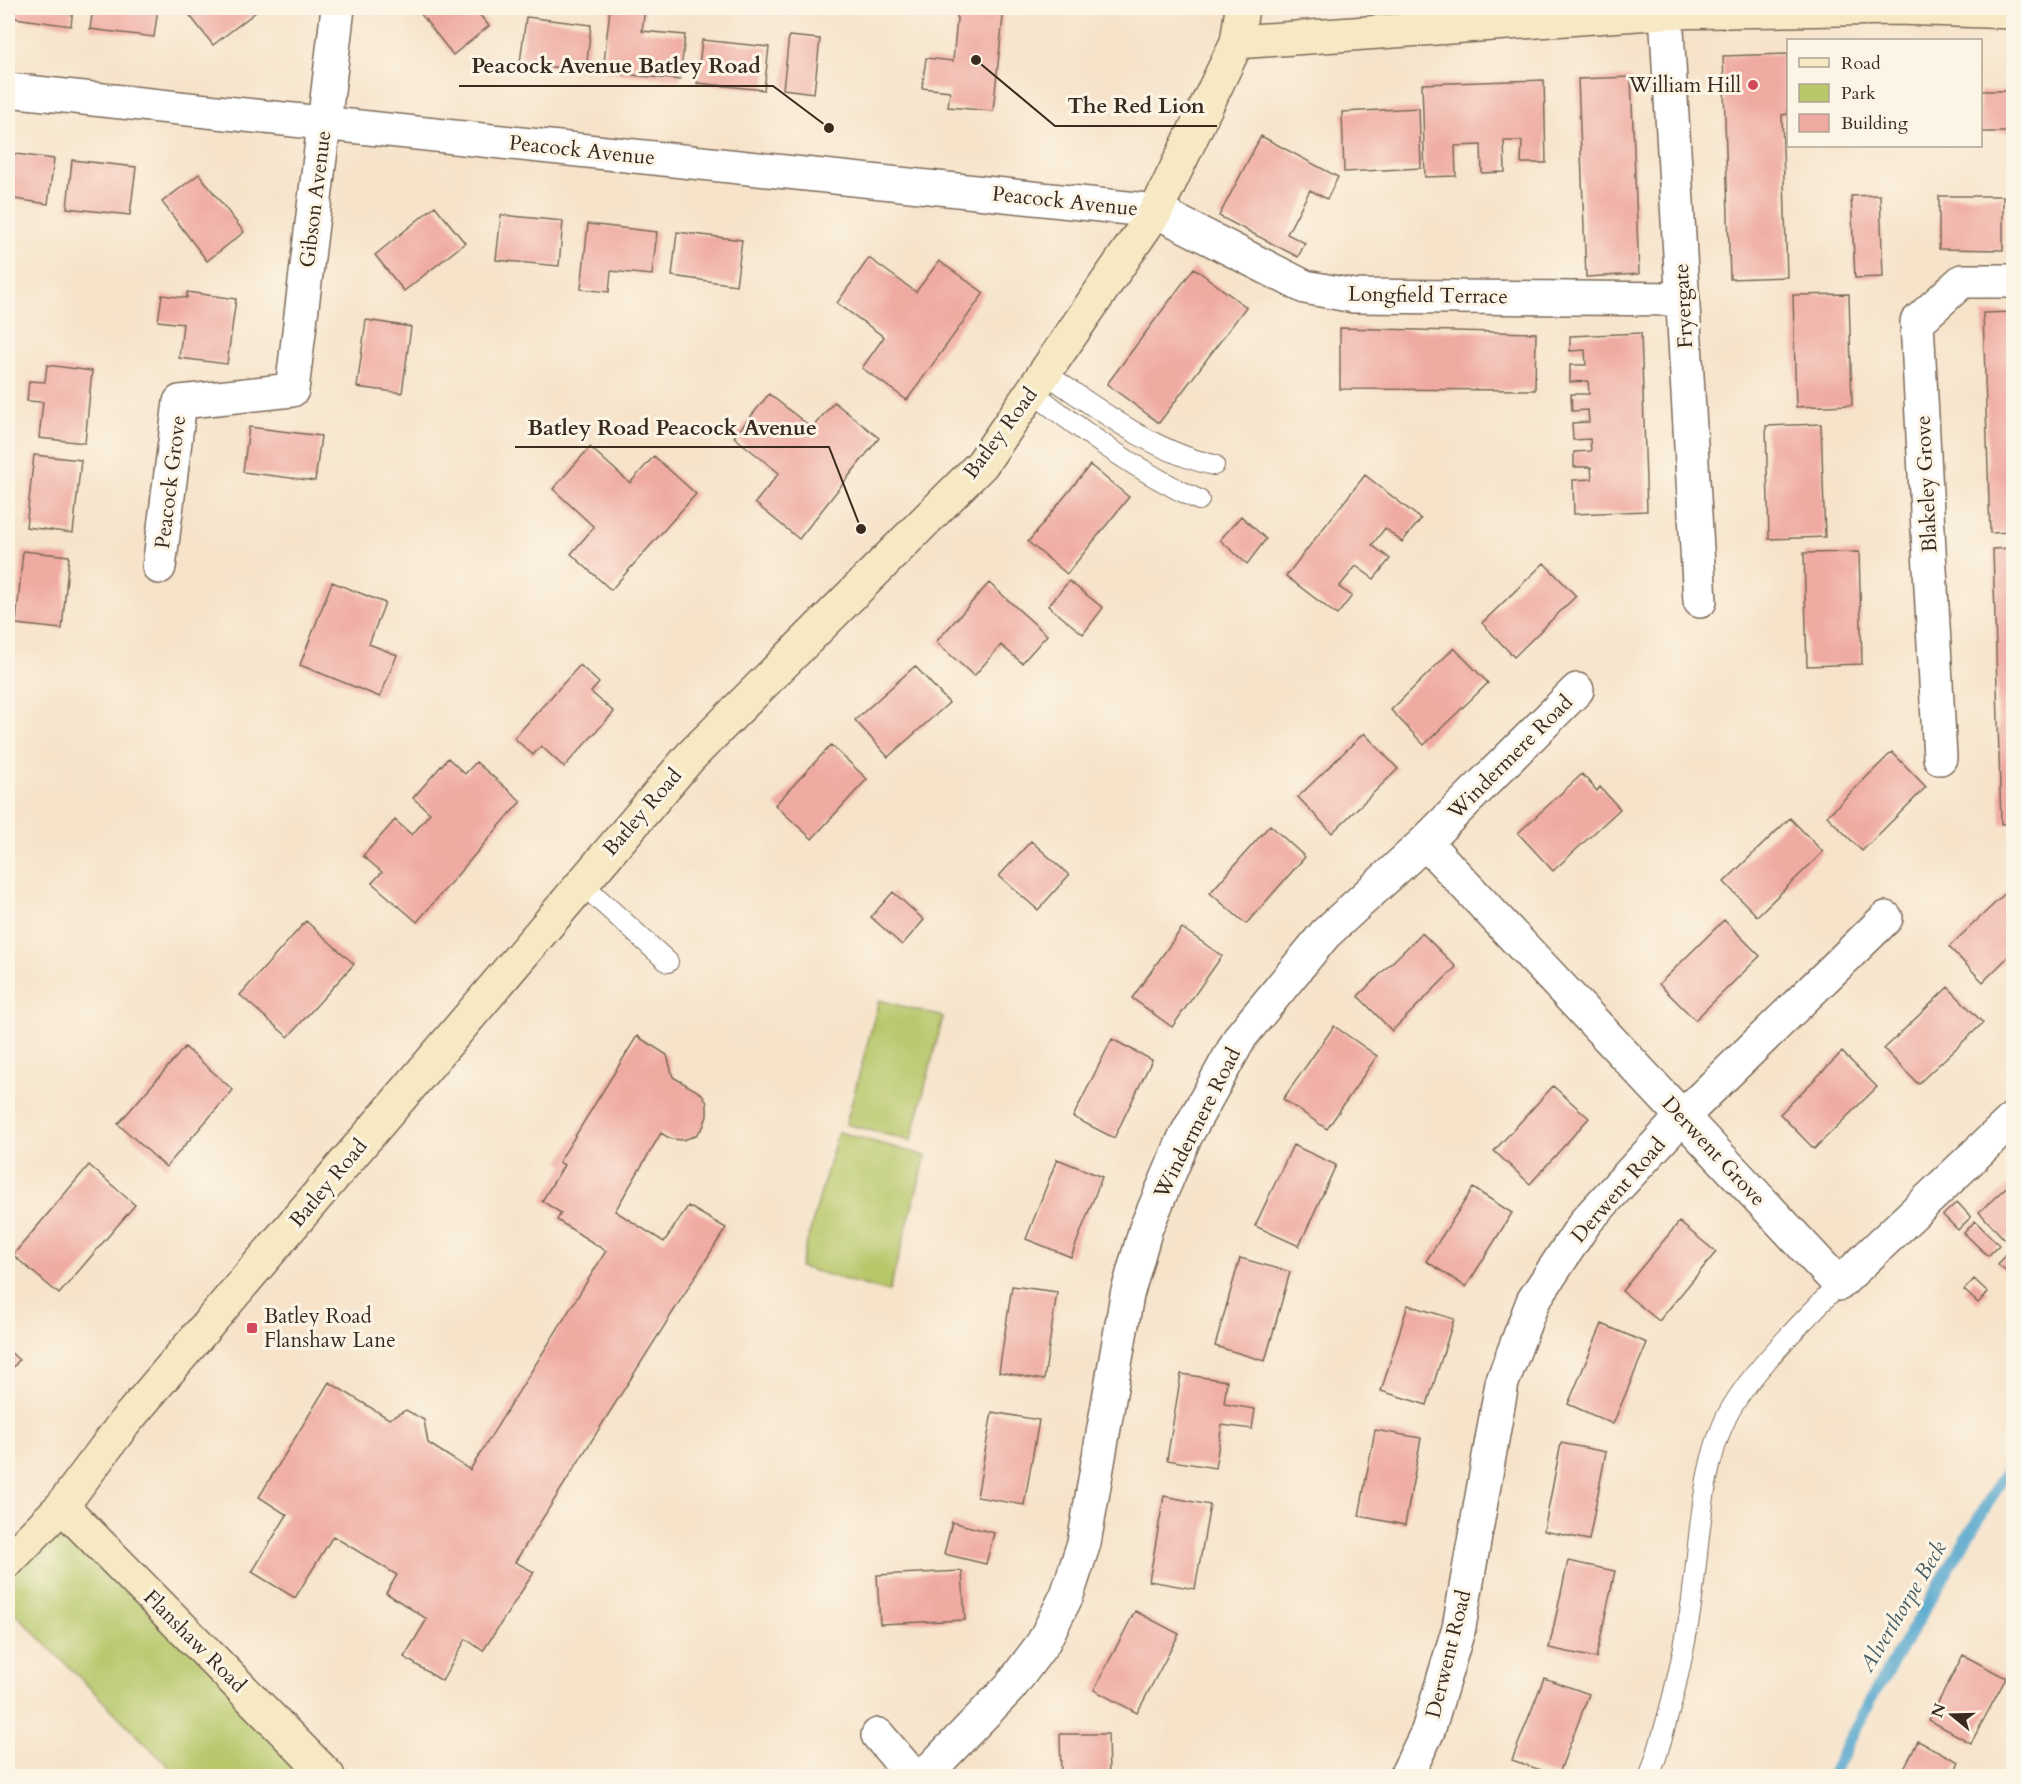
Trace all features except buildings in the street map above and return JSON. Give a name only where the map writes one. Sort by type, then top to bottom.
[{"type":"street","name":"Gibson Avenue","points":[[292,390],[338,8]]},
{"type":"street","name":"Batley Road","points":[[8,1560],[62,1506],[125,1422],[689,758],[982,464],[1156,210],[1238,42],[1242,8]]},
{"type":"street","points":[[1238,42],[1666,12],[1898,8],[2013,12]]},
{"type":"street","name":"Fryergate","points":[[1666,12],[1700,601]]},
{"type":"street","name":"Peacock Avenue","points":[[8,90],[1156,210]]},
{"type":"street","name":"Longfield Terrace","points":[[1156,210],[1305,287],[1354,296],[1683,299]]},
{"type":"street","name":"Blakeley Grove","points":[[1940,758],[1917,322],[1962,280],[2013,281]]},
{"type":"street","name":"Peacock Grove","points":[[159,567],[180,402],[292,390]]},
{"type":"street","name":"Windermere Road","points":[[924,1776],[1010,1687],[1043,1643],[1067,1595],[1084,1543],[1127,1295],[1146,1228],[1184,1139],[1241,1036],[1325,934],[1425,842],[1577,690]]},
{"type":"street","name":"Derwent Grove","points":[[1425,842],[1839,1284]]},
{"type":"street","name":"Derwent Road","points":[[1406,1776],[1428,1731],[1459,1627],[1502,1383],[1533,1301],[1586,1221],[1682,1117],[1886,918]]},
{"type":"street","points":[[1839,1284],[2013,1118]]},
{"type":"street","name":"Flanshaw Road","points":[[62,1506],[328,1776]]},
{"type":"street","points":[[878,1735],[914,1776]]},
{"type":"lane","points":[[1038,382],[1162,448],[1190,460],[1214,465]]},
{"type":"lane","points":[[1038,382],[1121,458],[1165,484],[1199,500]]},
{"type":"lane","points":[[581,883],[668,962]]},
{"type":"lane","points":[[1650,1776],[1675,1699],[1690,1612],[1707,1475],[1716,1442],[1727,1414],[1744,1389],[1839,1284]]},
{"type":"green space","points":[[879,1000],[943,1017],[911,1141],[846,1124]]},
{"type":"green space","points":[[838,1132],[926,1156],[889,1292],[800,1267]]},
{"type":"green space","points":[[62,1506],[328,1776],[178,1776],[8,1606],[8,1561]]},
{"type":"waterway","name":"Alverthorpe Beck","points":[[1831,1776],[1871,1699],[2014,1459]]},
{"type":"place","name":"The Red Lion","points":[[976,60]]},
{"type":"place","name":"William Hill","points":[[1753,85]]},
{"type":"place","name":"Peacock Avenue Batley Road","points":[[829,128]]},
{"type":"place","name":"Batley Road Peacock Avenue","points":[[861,529]]},
{"type":"place","name":"Batley Road Flanshaw Lane","points":[[252,1328]]}]
